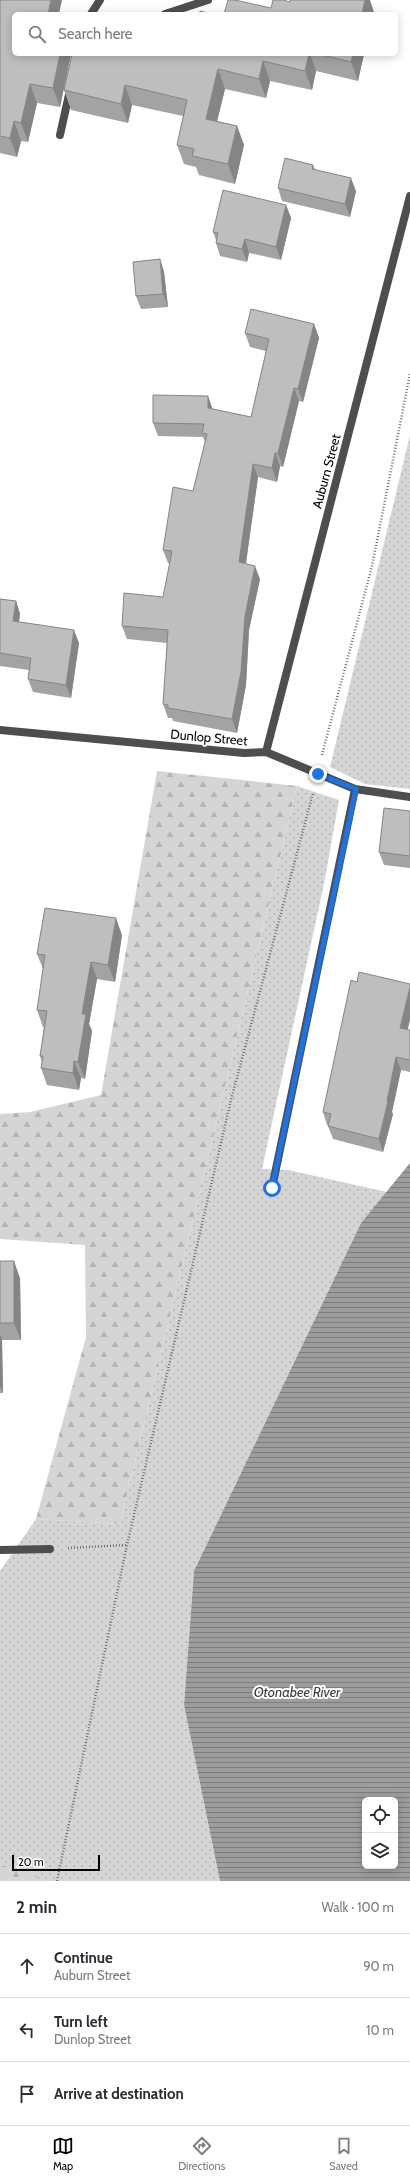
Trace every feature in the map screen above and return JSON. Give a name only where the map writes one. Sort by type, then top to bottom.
[{"type":"street","points":[[92,12],[100,0]]},
{"type":"street","points":[[171,12],[208,0]]},
{"type":"street","points":[[60,135],[71,84]]},
{"type":"street","name":"Auburn Street","points":[[266,752],[410,196]]},
{"type":"street","name":"Dunlop Street","points":[[0,730],[244,753],[266,752],[356,789],[410,797]]},
{"type":"street","points":[[272,1188],[356,789]]},
{"type":"street","points":[[0,1550],[50,1549]]},
{"type":"path","points":[[57,1881],[127,1545],[230,1100],[318,774],[372,566],[410,374]]},
{"type":"path","points":[[50,1549],[127,1545]]},
{"type":"green space","points":[[410,435],[410,789],[365,784],[330,767]]},
{"type":"green space","points":[[157,771],[297,786],[120,1524],[36,1519],[86,1337],[85,1245],[0,1239],[0,1114],[30,1112],[101,1095]]},
{"type":"green space","points":[[297,786],[339,800],[324,884],[262,1169],[288,1170],[387,1192],[361,1223],[194,1571],[184,1705],[220,1881],[36,1881],[36,1872],[0,1865],[0,1571],[36,1519],[120,1524]]},
{"type":"green space","points":[[0,1865],[36,1872],[36,1881],[0,1881]]},
{"type":"water","name":"Otonabee River","points":[[410,1163],[410,1881],[220,1881],[184,1705],[194,1571],[361,1223]]},
{"type":"building","points":[[0,0],[51,0],[48,12],[12,12],[12,56],[60,56],[53,88],[30,84],[21,123],[14,121],[10,138],[0,136]]},
{"type":"building","points":[[228,0],[235,0],[271,8],[273,0],[290,2],[290,0],[365,0],[362,12],[225,12]]},
{"type":"building","points":[[72,56],[309,56],[305,71],[263,61],[259,79],[218,69],[206,119],[237,126],[228,164],[192,156],[194,149],[177,145],[187,100],[125,85],[121,104],[64,90]]},
{"type":"building","points":[[326,56],[352,56],[351,62]]},
{"type":"building","points":[[285,158],[313,165],[312,169],[351,178],[345,204],[278,188]]},
{"type":"building","points":[[223,190],[286,205],[276,247],[245,239],[242,249],[216,243],[218,233],[213,232]]},
{"type":"building","points":[[160,259],[163,294],[136,296],[133,262]]},
{"type":"building","points":[[251,309],[314,324],[298,389],[294,388],[278,453],[275,453],[272,468],[253,464],[239,562],[255,566],[245,616],[241,672],[232,719],[168,708],[168,705],[163,704],[168,630],[122,626],[124,593],[163,597],[172,551],[163,550],[173,487],[193,491],[207,434],[202,433],[204,424],[153,423],[153,395],[208,396],[208,408],[251,417],[269,339],[245,333]]},
{"type":"building","points":[[0,599],[16,601],[13,621],[74,630],[66,685],[28,679],[31,658],[0,653]]},
{"type":"building","points":[[384,808],[410,811],[410,856],[379,852]]},
{"type":"building","points":[[45,908],[116,918],[108,965],[91,962],[82,1014],[86,1014],[78,1062],[74,1061],[73,1073],[41,1068],[43,1056],[40,1056],[47,1011],[37,1010],[45,955],[37,954]]},
{"type":"building","points":[[359,972],[410,984],[400,1028],[410,1030],[410,1060],[396,1057],[379,1139],[328,1126],[331,1114],[323,1112],[351,980],[357,982]]},
{"type":"building","points":[[0,1261],[14,1261],[14,1323],[0,1323]]},
{"type":"route","points":[[272,1188],[356,789],[318,774]]}]
